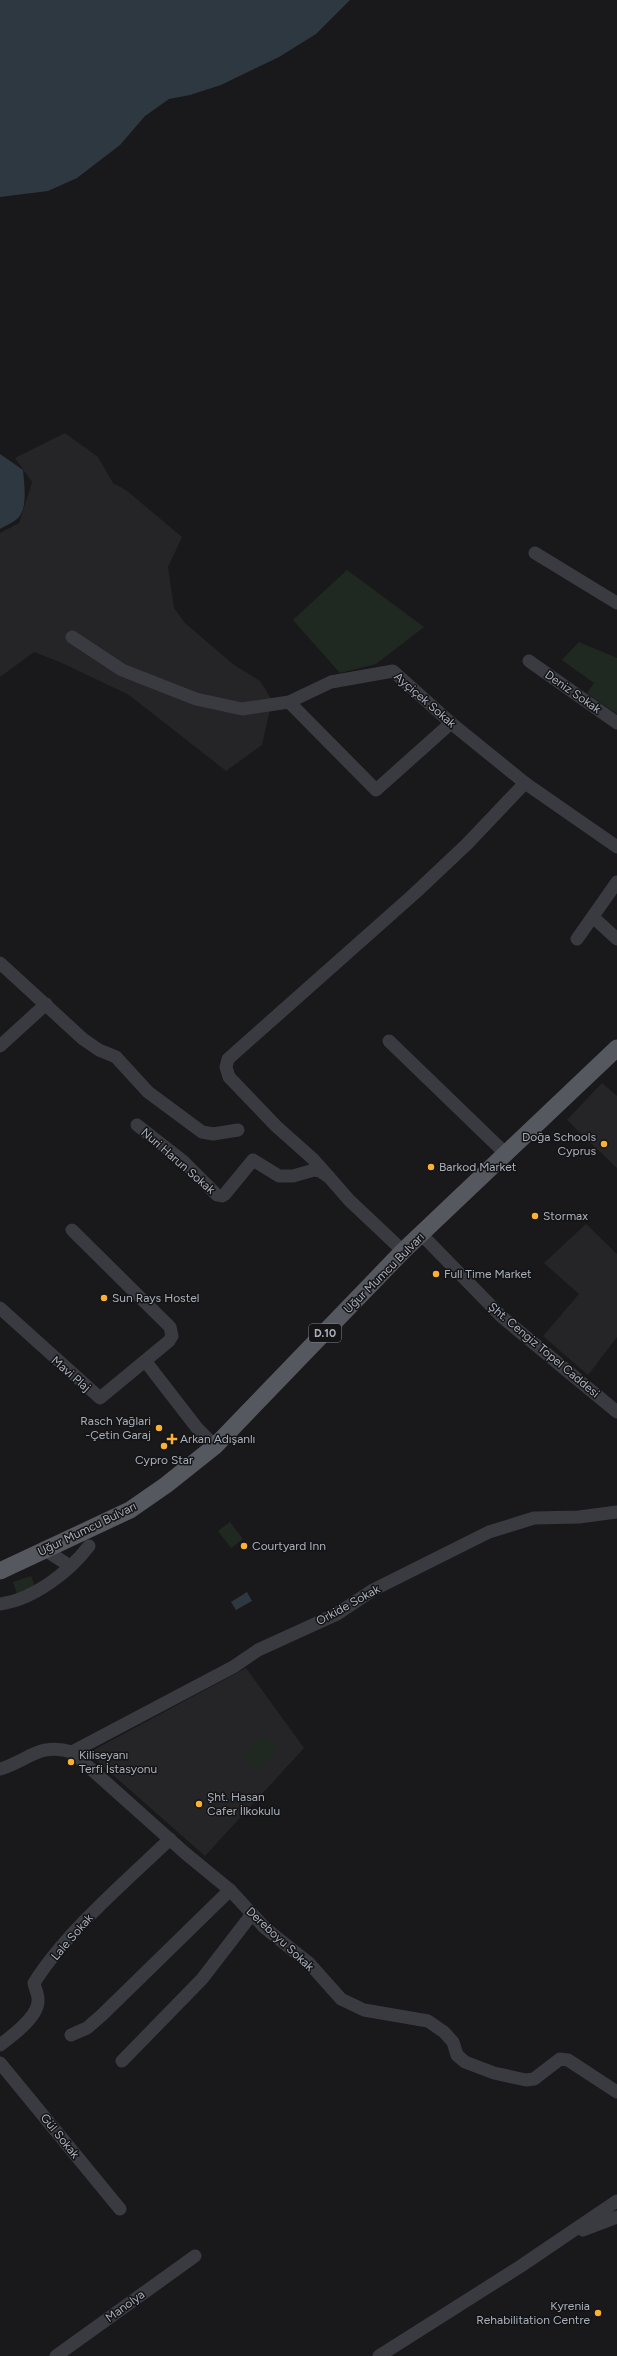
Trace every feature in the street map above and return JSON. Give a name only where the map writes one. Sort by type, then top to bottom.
[{"type":"main road","name":"Uğur Mumcu Bulvarı","points":[[0,1571],[130,1510],[166,1485],[215,1446],[403,1251],[507,1155],[617,1048]]},
{"type":"street","points":[[535,553],[617,603]]},
{"type":"street","name":"Ayçiçek Sokak","points":[[72,637],[122,670],[196,699],[242,709],[289,702],[331,682],[392,671],[451,723],[525,783],[617,847]]},
{"type":"street","name":"Deniz Sokak","points":[[529,661],[583,697],[617,723]]},
{"type":"street","points":[[289,702],[376,790],[451,723]]},
{"type":"street","points":[[329,1177],[313,1159],[276,1126],[229,1077],[226,1067],[228,1059],[414,894],[467,844],[525,783]]},
{"type":"street","points":[[577,939],[617,882]]},
{"type":"street","points":[[593,917],[617,939]]},
{"type":"street","points":[[0,963],[83,1039],[99,1050],[116,1057],[148,1092],[202,1132],[212,1134],[238,1130]]},
{"type":"street","points":[[0,1046],[46,1004]]},
{"type":"street","points":[[389,1041],[507,1155]]},
{"type":"street","name":"Nuri Harun Sokak","points":[[137,1125],[183,1161],[217,1195],[222,1196],[225,1194],[253,1160],[279,1176],[293,1176],[314,1170],[329,1177],[355,1205],[403,1251]]},
{"type":"street","points":[[72,1230],[170,1327],[172,1336],[169,1341],[146,1362],[198,1428],[215,1446]]},
{"type":"street","name":"Şht. Cengiz Topel Caddesi","points":[[422,1234],[502,1317],[617,1412]]},
{"type":"street","name":"Mavi Plaj","points":[[0,1308],[100,1398],[146,1362]]},
{"type":"street","name":"Orkide Sokak","points":[[72,1752],[233,1667],[258,1650],[338,1614],[374,1590],[489,1532],[534,1518],[617,1512]]},
{"type":"street","points":[[0,1604],[8,1603],[36,1591],[70,1566],[89,1546]]},
{"type":"street","points":[[45,1550],[70,1566]]},
{"type":"street","points":[[0,1769],[30,1754],[47,1749],[60,1748],[72,1752]]},
{"type":"street","name":"Dereboyu Sokak","points":[[72,1752],[230,1890],[265,1928],[309,1963],[341,1999],[364,2010],[428,2021],[444,2032],[453,2042],[457,2055],[465,2062],[494,2073],[526,2080],[534,2079],[560,2059],[568,2060],[617,2092]]},
{"type":"street","name":"Lale Sokak","points":[[0,2045],[21,2028],[37,2009],[39,2000],[34,1983],[41,1972],[92,1913],[170,1839]]},
{"type":"street","points":[[71,2035],[87,2028],[102,2015],[230,1890]]},
{"type":"street","points":[[122,2061],[202,1979],[252,1914]]},
{"type":"street","name":"Gül Sokak","points":[[0,2063],[120,2208]]},
{"type":"street","points":[[379,2356],[569,2234],[617,2201]]},
{"type":"street","points":[[569,2234],[617,2217]]},
{"type":"street","name":"Manolya","points":[[56,2356],[194,2256]]},
{"type":"shaded area","points":[[0,0],[350,0],[316,34],[279,57],[221,85],[190,95],[169,99],[145,116],[120,145],[77,178],[48,191],[0,197]]},
{"type":"shaded area","points":[[65,433],[98,457],[113,483],[126,490],[182,537],[168,567],[174,608],[185,623],[234,665],[260,681],[272,700],[262,745],[226,771],[129,695],[62,663],[34,652],[0,677],[0,533],[19,523],[32,482],[15,458]]},
{"type":"shaded area","points":[[0,454],[23,470],[25,494],[24,507],[19,517],[0,529]]},
{"type":"shaded area","points":[[347,570],[424,627],[376,664],[340,673],[293,620]]},
{"type":"shaded area","points":[[579,642],[617,658],[617,714],[587,693],[594,683],[562,660]]},
{"type":"shaded area","name":"Doğa Schools Cyprus","points":[[602,1083],[617,1096],[617,1168],[567,1120]]},
{"type":"shaded area","points":[[586,1224],[617,1254],[617,1337],[588,1375],[543,1336],[579,1294],[544,1263]]},
{"type":"shaded area","points":[[230,1522],[243,1539],[231,1548],[218,1531]]},
{"type":"shaded area","points":[[31,1576],[35,1587],[17,1594],[13,1582]]},
{"type":"shaded area","points":[[247,1592],[252,1601],[236,1610],[231,1602]]},
{"type":"shaded area","name":"Şht. Hasan Cafer İlkokulu","points":[[246,1668],[304,1748],[205,1856],[88,1753]]},
{"type":"shaded area","points":[[262,1735],[278,1748],[258,1771],[243,1758]]},
{"type":"place","name":"Doğa Schools Cyprus","points":[[604,1144]]},
{"type":"place","name":"Barkod Market","points":[[431,1167]]},
{"type":"place","name":"Stormax","points":[[535,1216]]},
{"type":"place","name":"Full Time Market","points":[[436,1274]]},
{"type":"place","name":"Sun Rays Hostel","points":[[104,1298]]},
{"type":"place","name":"Rasch Yağlari -Çetin Garaj","points":[[159,1428]]},
{"type":"place","name":"Arkan Adışanlı","points":[[172,1439]]},
{"type":"place","name":"Cypro Star","points":[[164,1446]]},
{"type":"place","name":"Courtyard Inn","points":[[244,1546]]},
{"type":"place","name":"Kiliseyanı Terfi İstasyonu","points":[[71,1762]]},
{"type":"place","name":"Şht. Hasan Cafer İlkokulu","points":[[199,1804]]},
{"type":"place","name":"Kyrenia Rehabilitation Centre","points":[[598,2313]]}]
